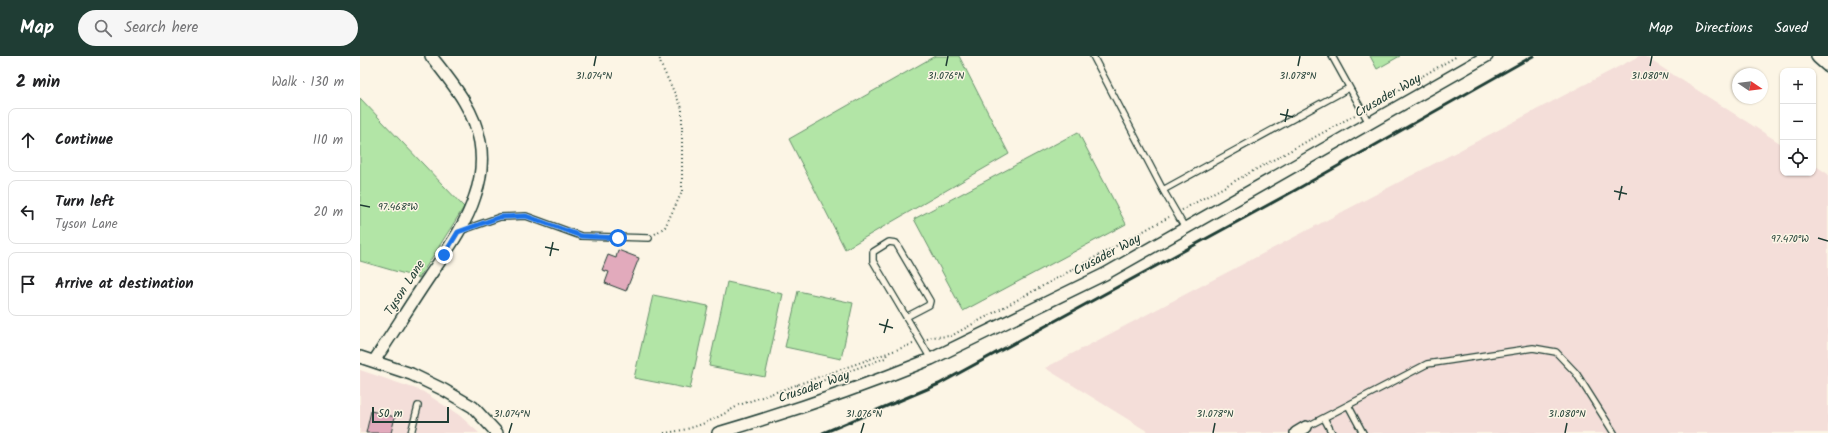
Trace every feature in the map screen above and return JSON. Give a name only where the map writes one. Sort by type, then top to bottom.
[{"type":"main road","points":[[1819,56],[1828,64]]},
{"type":"street","name":"Tyson Lane","points":[[374,361],[458,232],[476,195],[482,161],[480,141],[474,122],[461,95],[431,56]]},
{"type":"street","name":"Crusader Way","points":[[718,433],[828,397],[931,359],[1050,299],[1105,274],[1487,56]]},
{"type":"street","points":[[360,357],[411,374],[444,390],[473,407],[497,433]]},
{"type":"lane","points":[[1093,56],[1185,228]]},
{"type":"lane","points":[[1332,56],[1369,123]]},
{"type":"lane","points":[[1164,190],[1349,88]]},
{"type":"lane","points":[[458,232],[500,217],[526,216],[581,236],[649,238]]},
{"type":"lane","points":[[906,317],[928,305],[930,300],[896,243],[889,242],[873,252],[873,257],[906,317],[931,359]]},
{"type":"lane","points":[[1301,430],[1427,364],[1533,348],[1556,352],[1576,373],[1614,433]]},
{"type":"lane","points":[[1348,405],[1363,433]]},
{"type":"lane","points":[[411,433],[418,406]]},
{"type":"lane","points":[[1324,418],[1332,433]]},
{"type":"path","points":[[649,238],[665,227],[682,192],[682,108],[660,65],[659,56]]},
{"type":"path","points":[[664,433],[677,432],[714,420],[739,405],[796,384],[888,352],[885,358],[805,387],[796,384]]},
{"type":"shaded area","points":[[1639,56],[1644,56],[1780,143],[1780,176],[1816,176],[1816,166],[1828,174],[1828,433],[1150,433],[1045,368]]},
{"type":"shaded area","points":[[360,370],[422,391],[459,415],[479,433],[360,433]]},
{"type":"green space","points":[[935,56],[959,56],[1009,154],[845,249],[789,139]]},
{"type":"green space","points":[[1370,56],[1400,56],[1377,69]]},
{"type":"green space","points":[[360,98],[464,207],[419,278],[360,261]]},
{"type":"green space","points":[[1078,132],[1126,224],[963,311],[914,219]]},
{"type":"green space","points":[[727,282],[783,294],[765,377],[709,366]]},
{"type":"green space","points":[[798,291],[853,303],[841,359],[785,347]]},
{"type":"green space","points":[[653,295],[708,306],[690,389],[634,378]]},
{"type":"building","points":[[618,250],[639,258],[626,291],[605,283],[609,272],[602,270],[608,255],[616,258]]},
{"type":"building","points":[[371,411],[395,417],[391,433],[366,433]]},
{"type":"railway","points":[[823,433],[939,384],[1292,192],[1533,56]]},
{"type":"route","points":[[444,255],[458,232],[500,217],[526,216],[581,236],[618,238]]}]
